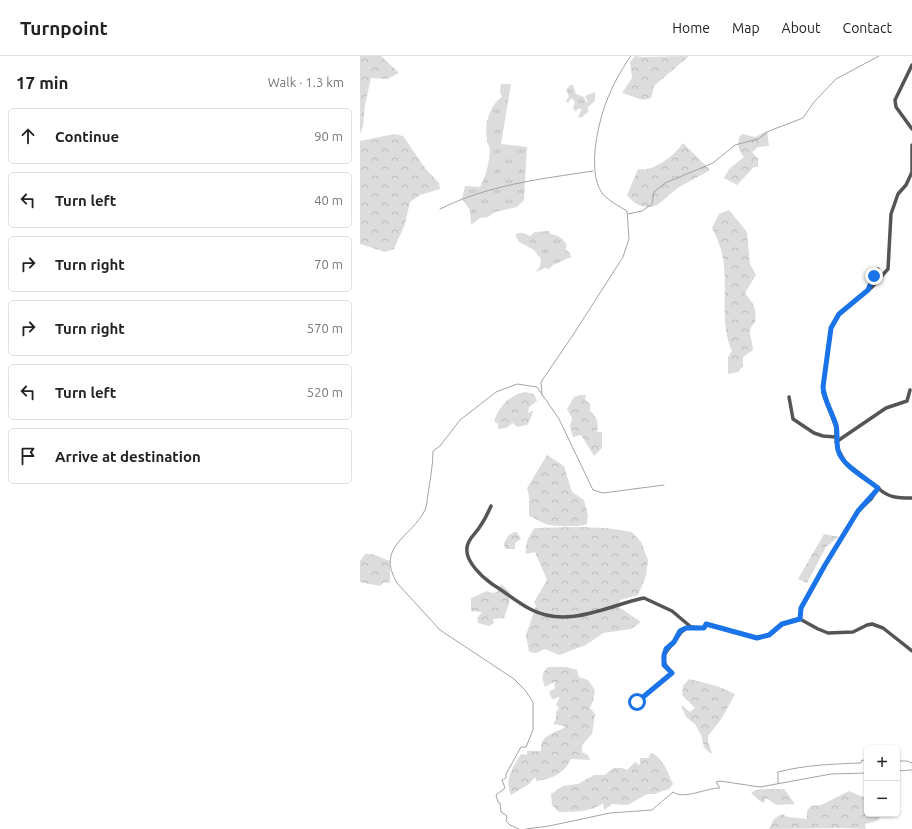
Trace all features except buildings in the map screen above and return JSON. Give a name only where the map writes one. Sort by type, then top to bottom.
[{"type":"street","points":[[912,65],[895,100],[896,106],[912,129]]},
{"type":"street","points":[[912,145],[912,172],[906,185],[898,194],[891,214],[888,269],[868,290],[839,314],[831,328],[823,387],[823,393],[836,427],[836,439],[839,453],[845,462],[886,495],[892,498],[912,498]]},
{"type":"street","points":[[868,290],[878,269]]},
{"type":"street","points":[[789,397],[793,419],[814,433],[836,439],[886,408],[907,401],[910,390]]},
{"type":"street","points":[[800,619],[801,608],[825,565],[858,511],[871,498],[878,488]]},
{"type":"street","points":[[491,506],[480,528],[466,548],[467,555],[471,563],[488,581],[526,607],[542,614],[561,619],[582,616],[644,598],[672,611],[691,627]]},
{"type":"street","points":[[637,702],[672,673],[664,665],[664,655],[680,631],[691,627],[704,628],[706,624],[757,638],[769,635],[782,624],[800,619],[828,633],[853,632],[872,624],[883,628],[912,650]]},
{"type":"green space","points":[[360,56],[381,56],[399,73],[387,79],[371,78],[365,105],[363,126],[360,134]]},
{"type":"green space","points":[[635,56],[689,56],[654,86],[651,98],[643,100],[622,93],[632,78],[630,62]]},
{"type":"green space","points":[[501,84],[511,84],[501,144],[527,147],[524,200],[517,207],[495,212],[488,217],[480,218],[471,225],[470,210],[462,199],[465,186],[480,187],[486,174],[490,151],[486,133],[487,121],[494,105],[502,97],[500,92]]},
{"type":"green space","points":[[570,85],[573,85],[576,94],[584,97],[586,102],[588,102],[585,96],[595,92],[595,101],[587,108],[589,111],[581,118],[578,117],[582,109],[577,109],[576,112],[573,108],[575,102],[571,98],[568,103],[566,101],[569,96],[566,90]]},
{"type":"green space","points":[[767,131],[769,146],[758,147],[752,152],[758,159],[758,167],[754,167],[737,185],[724,178],[729,169],[744,157],[740,152],[739,147],[740,136],[743,134],[755,137]]},
{"type":"green space","points":[[394,134],[403,136],[425,168],[439,183],[440,189],[420,195],[410,202],[405,224],[394,249],[385,252],[360,244],[360,141]]},
{"type":"green space","points":[[683,143],[710,170],[673,192],[656,206],[645,207],[632,201],[627,195],[638,169],[644,170],[657,166],[675,153]]},
{"type":"green space","points":[[729,210],[747,232],[750,264],[756,275],[745,293],[753,304],[756,313],[755,323],[750,329],[753,350],[743,357],[743,366],[738,372],[728,374],[728,357],[732,351],[726,331],[723,256],[712,228],[719,214]]},
{"type":"green space","points":[[549,231],[550,234],[560,237],[564,241],[567,246],[565,249],[570,253],[571,257],[553,265],[549,269],[545,268],[536,272],[540,266],[541,259],[534,250],[519,242],[515,235],[522,233],[530,236],[535,232]]},
{"type":"green space","points":[[525,392],[534,394],[537,401],[529,407],[528,413],[533,411],[527,425],[517,427],[513,423],[506,428],[498,429],[498,424],[494,421],[502,406],[514,396]]},
{"type":"green space","points":[[586,395],[585,400],[590,404],[590,411],[597,420],[597,432],[602,432],[602,448],[594,456],[581,435],[573,437],[570,426],[572,418],[567,409],[574,397]]},
{"type":"green space","points":[[547,455],[564,466],[572,492],[584,500],[588,515],[587,524],[554,526],[529,516],[529,496],[527,488]]},
{"type":"green space","points":[[535,528],[606,528],[632,532],[641,542],[648,560],[646,576],[638,595],[620,600],[619,607],[641,622],[631,629],[603,633],[586,645],[559,655],[545,649],[536,653],[529,652],[526,635],[536,606],[534,602],[547,580],[535,552],[526,554],[526,547],[530,534]]},
{"type":"green space","points":[[514,532],[517,532],[521,539],[515,543],[515,549],[505,549],[504,543],[508,536]]},
{"type":"green space","points":[[824,534],[839,537],[826,547],[807,583],[798,579]]},
{"type":"green space","points":[[365,554],[372,554],[390,561],[390,583],[384,582],[380,586],[360,582],[360,561]]},
{"type":"green space","points":[[501,584],[510,592],[509,604],[504,618],[493,619],[494,623],[489,626],[478,623],[477,618],[482,612],[471,611],[471,598],[487,591],[492,593],[497,592]]},
{"type":"green space","points":[[548,667],[567,667],[577,670],[579,677],[588,680],[595,690],[590,708],[595,714],[592,734],[582,745],[582,752],[588,755],[590,760],[571,759],[565,768],[557,775],[536,781],[535,777],[529,784],[511,795],[508,784],[510,774],[521,754],[527,755],[527,751],[541,751],[542,742],[545,738],[564,728],[564,726],[553,724],[556,719],[556,712],[559,708],[556,705],[560,697],[552,699],[549,692],[555,688],[554,682],[545,687],[543,676]]},
{"type":"green space","points":[[689,679],[717,686],[735,694],[722,718],[708,736],[712,753],[704,747],[701,735],[695,724],[686,717],[681,705],[690,712],[695,708],[682,695],[683,686]]},
{"type":"green space","points":[[651,753],[659,758],[667,770],[673,784],[669,789],[654,794],[647,794],[628,805],[612,804],[604,810],[603,803],[588,810],[570,812],[559,812],[552,805],[551,794],[563,786],[578,784],[594,775],[605,775],[613,768],[622,768],[627,770],[635,762],[640,765],[640,758],[648,758]]},
{"type":"green space","points":[[784,789],[795,804],[777,805],[766,798],[764,803],[751,793],[755,790]]},
{"type":"green space","points":[[849,791],[863,797],[864,796],[864,817],[880,817],[877,821],[865,824],[866,829],[769,829],[774,819],[782,814],[787,817],[807,819],[807,811],[811,806],[821,805]]},
{"type":"waterway","points":[[542,395],[541,382],[623,257],[629,239],[627,211],[604,196],[602,193],[597,183],[595,158],[598,129],[606,103],[612,88],[631,56]]},
{"type":"waterway","points":[[628,214],[642,211],[652,204],[654,192],[665,183],[713,163],[735,145],[758,139],[769,131],[803,118],[814,102],[836,79],[879,56]]},
{"type":"waterway","points":[[440,209],[477,194],[515,184],[593,171]]},
{"type":"waterway","points":[[519,829],[510,825],[506,821],[507,816],[501,812],[500,803],[498,802],[496,795],[505,788],[502,780],[506,778],[506,774],[521,747],[526,747],[533,730],[533,702],[525,690],[514,679],[440,630],[397,583],[391,570],[390,560],[393,551],[425,510],[433,451],[440,446],[460,420],[496,392],[517,384],[537,387],[559,419],[593,490],[603,493],[664,485]]},
{"type":"waterway","points":[[778,783],[778,772],[808,766],[861,763],[862,760],[864,760]]},
{"type":"waterway","points":[[900,761],[912,763]]},
{"type":"waterway","points":[[900,771],[912,770]]},
{"type":"waterway","points":[[526,829],[549,826],[610,813],[652,810],[673,792],[683,795],[720,788],[716,782],[720,781],[760,787],[831,774],[864,773]]},
{"type":"route","points":[[637,702],[672,673],[664,665],[664,655],[666,649],[674,642],[680,631],[691,627],[704,628],[706,624],[732,633],[764,638],[782,624],[800,619],[801,608],[806,602],[825,565],[835,551],[858,511],[871,498],[878,488],[845,462],[839,453],[836,427],[823,393],[823,379],[831,328],[839,314],[868,290],[874,276]]}]
